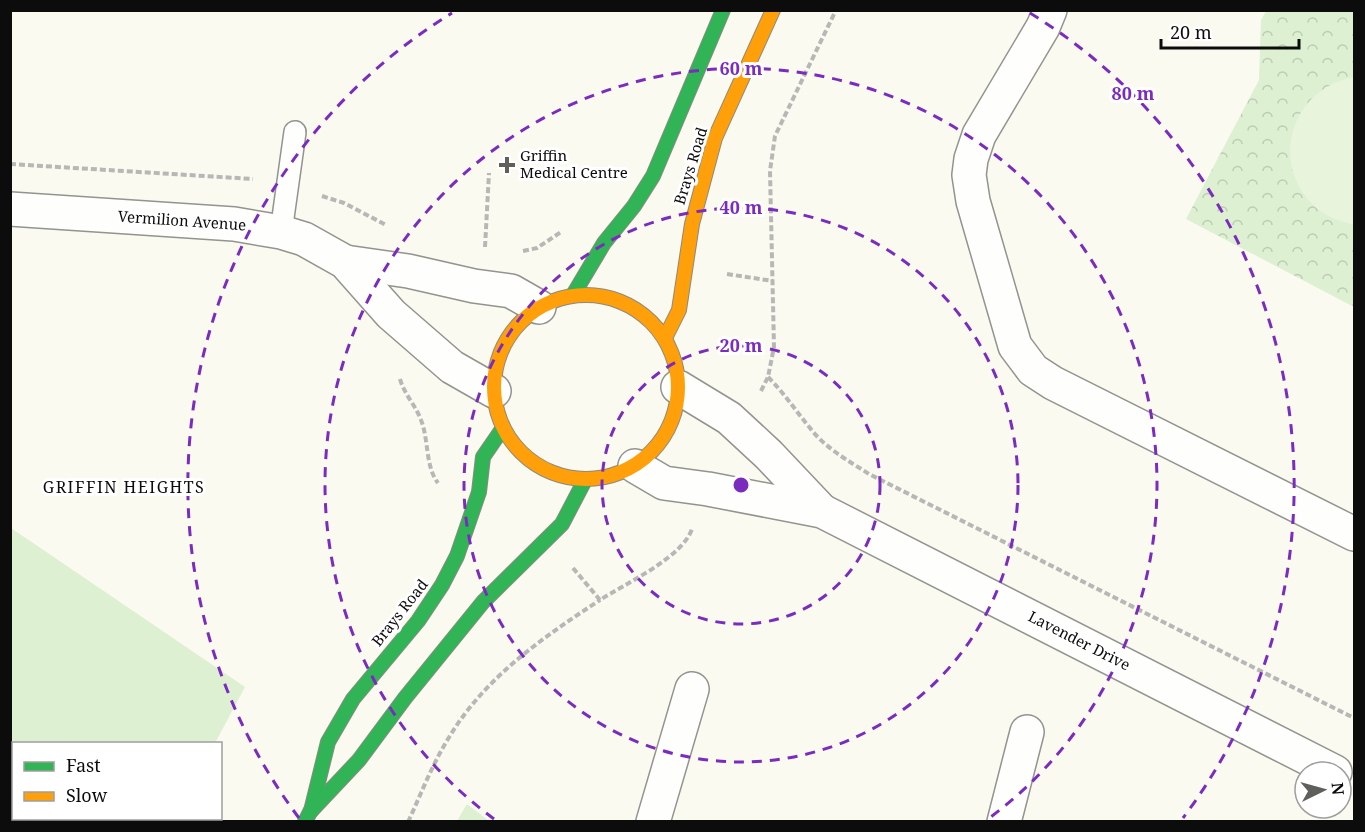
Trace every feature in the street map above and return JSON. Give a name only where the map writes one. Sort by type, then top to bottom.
[{"type":"main road","name":"Brays Road","points":[[573,296],[604,243],[634,206],[653,176],[723,10]]},
{"type":"main road","name":"Brays Road","points":[[665,338],[679,310],[692,224],[715,138],[773,10]]},
{"type":"main road","points":[[573,296],[600,296],[626,303],[648,318],[665,338],[675,362],[678,387],[673,418],[658,445],[635,466],[611,477],[585,480],[560,476],[536,465],[517,449],[503,428],[496,410],[494,391],[496,366],[505,342],[520,322],[540,307],[556,299],[573,296]]},
{"type":"main road","name":"Brays Road","points":[[308,817],[328,742],[353,699],[418,621],[442,585],[457,556],[479,492],[483,457],[503,428]]},
{"type":"main road","name":"Brays Road","points":[[308,817],[359,760],[405,698],[483,602],[562,524],[585,480]]},
{"type":"street","points":[[1050,10],[1043,27],[979,135],[970,159],[969,175],[973,201],[1016,346],[1033,370],[1053,383],[1354,534]]},
{"type":"street","name":"Vermilion Avenue","points":[[10,209],[234,224],[281,231],[304,239],[345,262],[391,314],[452,368],[494,391]]},
{"type":"street","name":"Vermilion Avenue","points":[[345,262],[408,271],[474,286],[511,291],[540,307]]},
{"type":"street","name":"Lavender Drive","points":[[678,387],[729,418],[769,455],[822,511]]},
{"type":"street","name":"Lavender Drive","points":[[635,466],[664,483],[822,511],[1311,760]]},
{"type":"street","points":[[653,822],[692,689]]},
{"type":"street","points":[[1004,822],[1027,732]]},
{"type":"lane","points":[[281,231],[295,132]]},
{"type":"path","points":[[755,398],[768,377],[774,347],[770,171],[772,149],[775,136],[836,10]]},
{"type":"path","points":[[477,250],[485,251],[489,173]]},
{"type":"path","points":[[519,252],[537,248],[563,230]]},
{"type":"path","points":[[717,273],[773,281]]},
{"type":"path","points":[[400,374],[401,383],[421,419],[431,470],[440,485]]},
{"type":"path","points":[[768,377],[786,395],[811,430],[829,447],[869,474],[1354,718]]},
{"type":"path","points":[[408,822],[448,738],[480,696],[513,662],[557,628],[674,554],[690,535],[693,526]]},
{"type":"path","points":[[566,561],[600,600]]},
{"type":"green space","points":[[1266,11],[1354,11],[1354,307],[1186,219],[1259,80],[1261,20]]},
{"type":"green space","points":[[1354,77],[1354,225],[1327,215],[1313,205],[1299,187],[1292,168],[1290,148],[1294,128],[1302,110],[1316,95],[1333,84]]},
{"type":"green space","points":[[11,528],[245,687],[216,742],[12,742],[12,820],[174,821],[11,821]]},
{"type":"green space","points":[[467,804],[489,821],[457,821]]},
{"type":"traffic: fast","points":[[573,295],[604,243],[634,206],[653,176],[723,10]]},
{"type":"traffic: fast","points":[[311,811],[328,742],[353,699],[418,621],[442,585],[457,556],[479,492],[483,457],[503,428]]},
{"type":"traffic: fast","points":[[305,822],[310,812],[359,760],[405,698],[483,602],[562,524],[585,480]]},
{"type":"traffic: slow","points":[[665,338],[679,310],[692,224],[715,138],[773,10]]},
{"type":"traffic: slow","points":[[586,295],[621,302],[637,310],[651,322],[663,336],[671,352],[678,387],[671,422],[663,438],[651,452],[637,464],[621,472],[586,479],[551,472],[535,464],[521,452],[509,438],[501,422],[494,387],[501,352],[509,336],[521,322],[535,310],[551,302],[586,295]]},
{"type":"place","name":"Griffin Medical Centre","points":[[507,165]]},
{"type":"district","name":"GRIFFIN HEIGHTS","points":[[124,487]]}]
